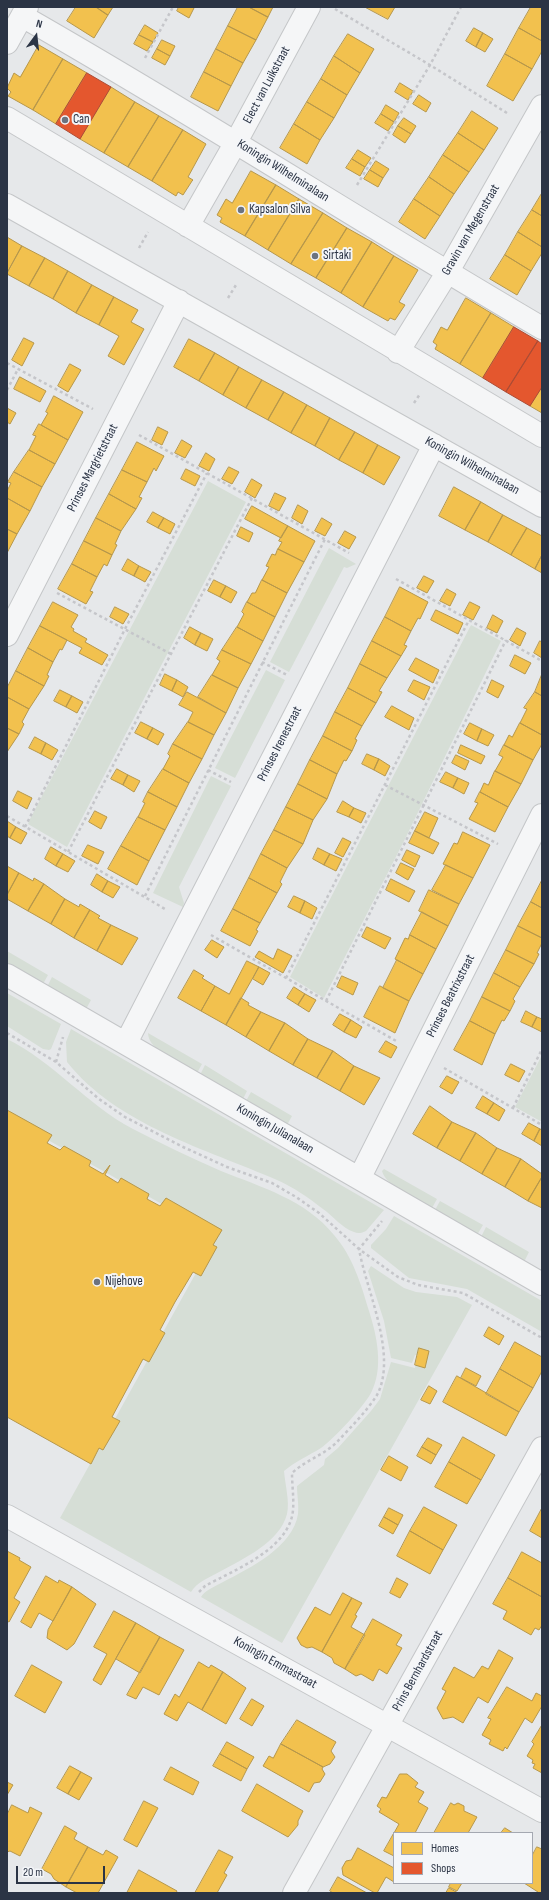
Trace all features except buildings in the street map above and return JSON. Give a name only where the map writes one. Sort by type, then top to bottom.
[{"type":"street","name":"Elect van Luikstraat","points":[[188,226],[236,142],[309,7]]},
{"type":"street","name":"Koningin Wilhelminalaan","points":[[15,25],[134,80],[447,273],[542,328]]},
{"type":"street","name":"Gravin van Megenstraat","points":[[398,352],[447,273],[542,106]]},
{"type":"street","points":[[8,119],[398,352],[542,436]]},
{"type":"street","name":"Koningin Wilhelminalaan","points":[[7,206],[179,301],[542,506]]},
{"type":"street","name":"Prinses Margrietstraat","points":[[7,635],[179,301]]},
{"type":"street","name":"Prinses Irenestraat","points":[[126,1043],[434,445]]},
{"type":"street","name":"Prinses Beatrixstraat","points":[[360,1177],[542,815]]},
{"type":"street","name":"Koningin Julianalaan","points":[[7,975],[283,1135],[360,1177],[542,1284]]},
{"type":"street","name":"Prins Bernhardstraat","points":[[294,1893],[542,1448]]},
{"type":"street","name":"Koningin Emmastraat","points":[[7,1516],[542,1811]]},
{"type":"path","points":[[134,80],[173,7]]},
{"type":"path","points":[[331,7],[430,65],[530,128]]},
{"type":"path","points":[[343,208],[430,65],[461,7]]},
{"type":"path","points":[[125,271],[162,210]]},
{"type":"path","points":[[214,321],[250,263]]},
{"type":"path","points":[[7,363],[117,422],[542,661]]},
{"type":"path","points":[[7,390],[18,369]]},
{"type":"path","points":[[401,426],[432,371]]},
{"type":"path","points":[[25,826],[125,629],[207,473]]},
{"type":"path","points":[[68,852],[252,498]]},
{"type":"path","points":[[145,896],[325,539]]},
{"type":"path","points":[[35,582],[171,654]]},
{"type":"path","points":[[286,978],[469,620]]},
{"type":"path","points":[[326,1001],[506,640]]},
{"type":"path","points":[[385,785],[521,856]]},
{"type":"path","points":[[7,816],[188,922],[542,1125]]},
{"type":"path","points":[[7,1033],[56,1062],[99,1099],[125,1118],[183,1147],[227,1167],[272,1183],[296,1196],[319,1213],[359,1249],[407,1282],[463,1293],[542,1338]]},
{"type":"path","points":[[513,1108],[542,1049]]},
{"type":"path","points":[[186,1614],[196,1595],[205,1586],[261,1555],[273,1545],[286,1530],[293,1511],[292,1473],[299,1466],[324,1452],[336,1442],[377,1394],[384,1367],[380,1326],[362,1267],[359,1249],[389,1212],[396,1199]]},
{"type":"shaded area","points":[[208,481],[246,502],[67,847],[28,824]]},
{"type":"shaded area","points":[[329,548],[356,564],[347,568],[344,567],[289,672],[270,662]]},
{"type":"shaded area","points":[[471,625],[501,641],[406,837],[324,998],[290,977]]},
{"type":"shaded area","points":[[266,670],[285,680],[235,778],[215,768]]},
{"type":"shaded area","points":[[211,776],[231,786],[179,887],[184,903],[183,907],[153,893]]},
{"type":"shaded area","points":[[7,951],[48,975],[43,984],[7,963]]},
{"type":"shaded area","points":[[52,977],[91,1000],[86,1009],[47,987]]},
{"type":"shaded area","points":[[7,993],[61,1024],[51,1049],[43,1049],[7,1026]]},
{"type":"shaded area","points":[[71,1029],[384,1210],[366,1231],[356,1233],[346,1228],[295,1189],[193,1146],[137,1119],[111,1103],[87,1084],[67,1062],[66,1042]]},
{"type":"shaded area","points":[[148,1033],[202,1064],[197,1073],[167,1057],[154,1046]]},
{"type":"shaded area","points":[[7,1039],[40,1059],[85,1096],[116,1119],[133,1129],[221,1171],[282,1196],[310,1212],[323,1223],[341,1243],[356,1271],[363,1291],[375,1331],[378,1352],[377,1373],[371,1393],[340,1431],[326,1444],[284,1471],[288,1509],[283,1524],[277,1533],[250,1555],[204,1580],[191,1592],[60,1518],[217,1235],[7,1117]]},
{"type":"shaded area","points":[[542,1055],[542,1122],[515,1107]]},
{"type":"shaded area","points":[[205,1065],[247,1091],[243,1099],[200,1075]]},
{"type":"shaded area","points":[[251,1092],[292,1116],[287,1125],[246,1101]]},
{"type":"shaded area","points":[[384,1169],[437,1199],[432,1208],[396,1188],[385,1177],[382,1171]]},
{"type":"shaded area","points":[[440,1201],[483,1225],[477,1235],[435,1210]]},
{"type":"shaded area","points":[[394,1216],[542,1301],[542,1332],[467,1289],[409,1278],[371,1248],[371,1245],[386,1229]]},
{"type":"shaded area","points":[[486,1227],[529,1252],[524,1262],[481,1237]]},
{"type":"shaded area","points":[[371,1266],[404,1288],[416,1292],[457,1297],[472,1305],[282,1643],[201,1597],[211,1588],[269,1555],[288,1537],[298,1514],[297,1486],[324,1465],[325,1459],[338,1448],[371,1411],[380,1399],[391,1362],[415,1368],[418,1355],[415,1355],[412,1363],[391,1358],[384,1321],[368,1271]]},
{"type":"place","name":"Can","points":[[65,120]]},
{"type":"place","name":"Kapsalon Silva","points":[[241,210]]},
{"type":"place","name":"Sirtaki","points":[[315,256]]},
{"type":"place","name":"Nijehove","points":[[97,1282]]}]
